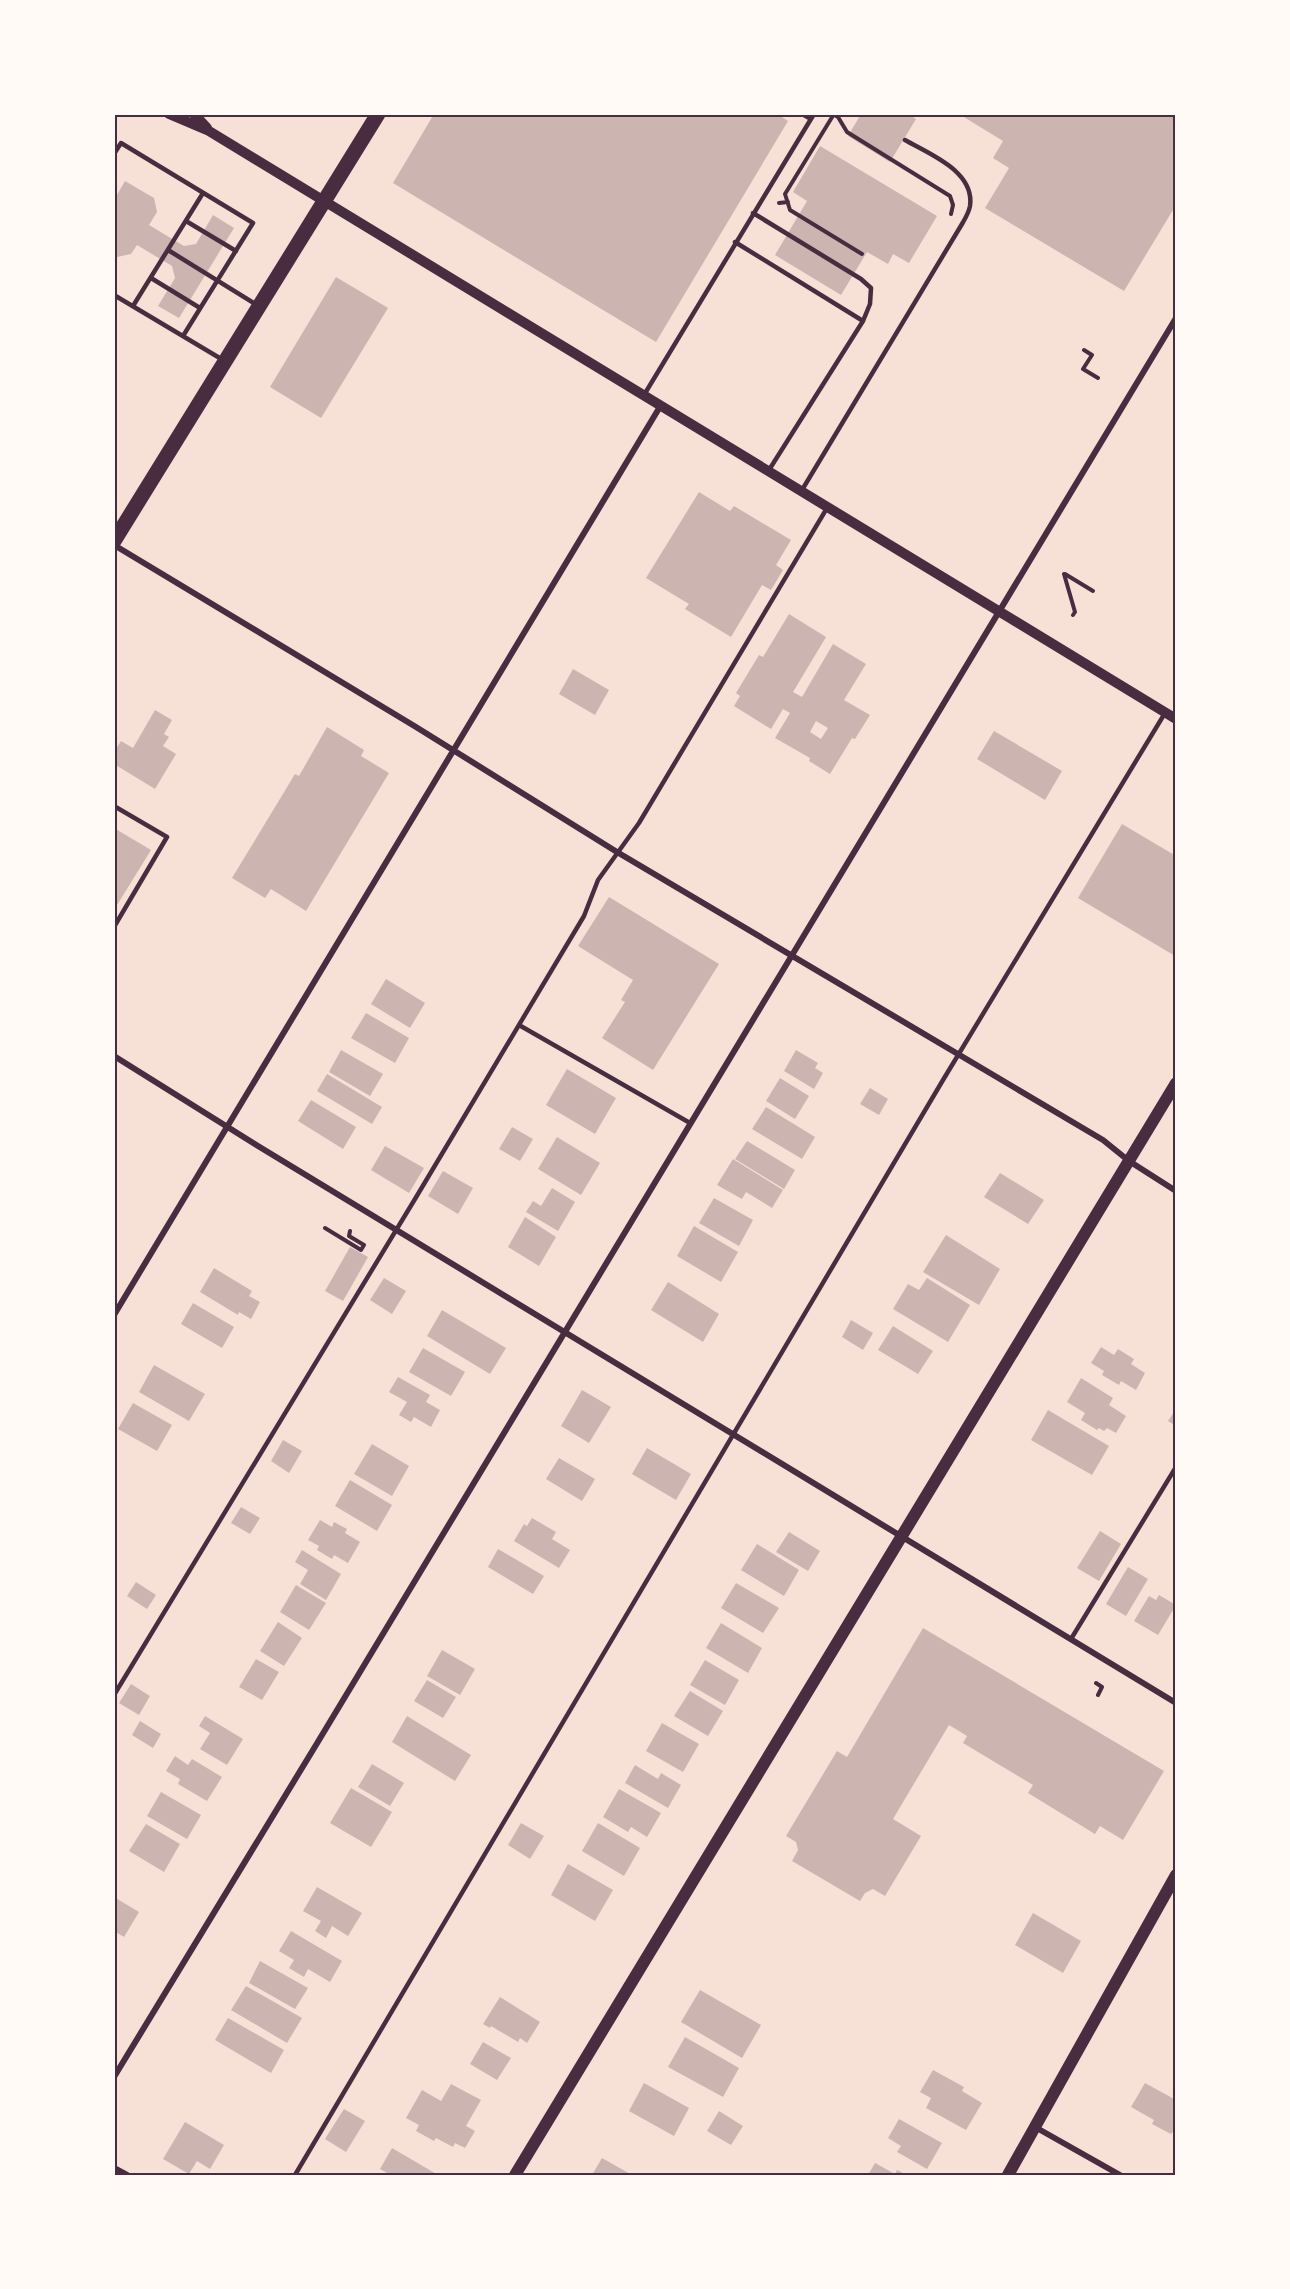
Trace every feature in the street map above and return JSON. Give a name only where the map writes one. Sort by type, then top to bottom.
[{"type":"main road","points":[[114,543],[378,114]]},
{"type":"main road","points":[[516,2175],[1176,1083]]},
{"type":"main road","points":[[1008,2175],[1176,1875]]},
{"type":"street","points":[[169,114],[209,131],[1176,719]]},
{"type":"street","points":[[194,114],[209,131]]},
{"type":"street","points":[[114,2077],[1176,318]]},
{"type":"street","points":[[114,1315],[661,405]]},
{"type":"street","points":[[114,543],[617,852],[1103,1140],[1129,1161],[1176,1191]]},
{"type":"street","points":[[114,1056],[396,1230],[1176,1703]]},
{"type":"street","points":[[1035,2127],[1120,2175]]},
{"type":"street","points":[[114,2168],[127,2175]]},
{"type":"lane","points":[[644,395],[812,117],[802,114]]},
{"type":"lane","points":[[802,490],[962,224],[970,206],[966,184],[961,175],[905,140]]},
{"type":"lane","points":[[114,154],[121,142],[253,223],[183,336]]},
{"type":"lane","points":[[133,306],[203,193]]},
{"type":"lane","points":[[753,213],[861,279],[871,288],[870,303],[863,321],[769,470]]},
{"type":"lane","points":[[186,221],[236,251]]},
{"type":"lane","points":[[735,242],[863,321]]},
{"type":"lane","points":[[168,250],[260,307]]},
{"type":"lane","points":[[151,278],[200,308]]},
{"type":"lane","points":[[114,295],[225,362]]},
{"type":"lane","points":[[114,1695],[584,916],[598,880],[639,823],[828,507]]},
{"type":"lane","points":[[295,2175],[959,1053],[1165,712]]},
{"type":"lane","points":[[114,806],[167,837],[114,927]]},
{"type":"lane","points":[[519,1025],[690,1123]]},
{"type":"lane","points":[[1071,1639],[1176,1467]]},
{"type":"path","points":[[862,254],[790,210],[785,194],[835,115],[847,132],[950,196],[953,205],[945,223]]},
{"type":"path","points":[[779,203],[788,202]]},
{"type":"path","points":[[1084,350],[1092,355],[1083,369],[1098,378]]},
{"type":"path","points":[[1073,615],[1075,612],[1064,574],[1094,591]]},
{"type":"path","points":[[325,1228],[361,1250],[364,1245],[349,1236],[350,1232]]},
{"type":"path","points":[[1095,1683],[1102,1687],[1098,1695]]},
{"type":"building","points":[[434,114],[777,114],[788,121],[656,342],[393,183]]},
{"type":"building","points":[[861,114],[908,114],[916,119],[890,162],[848,136]]},
{"type":"building","points":[[959,114],[1176,114],[1176,195],[1173,200],[1176,201],[1176,205],[1124,291],[985,208],[1009,168],[993,158],[1003,141]]},
{"type":"building","points":[[820,146],[937,216],[909,263],[893,254],[888,264],[867,252],[841,295],[775,255],[807,201],[793,192]]},
{"type":"building","points":[[125,181],[154,198],[157,212],[149,225],[184,246],[196,244],[213,215],[234,228],[179,318],[158,306],[175,278],[172,266],[137,245],[131,254],[114,256],[114,200]]},
{"type":"building","points":[[336,277],[388,308],[321,418],[270,387]]},
{"type":"building","points":[[699,492],[730,511],[734,506],[791,540],[776,565],[783,570],[771,590],[762,585],[731,637],[685,609],[689,604],[646,578]]},
{"type":"building","points":[[789,614],[826,637],[793,692],[802,697],[833,644],[866,664],[844,700],[870,715],[855,739],[852,738],[830,774],[809,761],[810,758],[775,738],[790,713],[783,709],[771,729],[734,706],[740,696],[736,693],[759,655],[763,657]],"holes":[[[816,721],[828,728],[821,739],[810,732]]]},
{"type":"building","points":[[573,669],[609,690],[595,715],[559,694]]},
{"type":"building","points":[[155,710],[172,720],[164,734],[169,737],[163,746],[176,754],[155,789],[114,764],[114,752],[121,741],[133,748]]},
{"type":"building","points":[[327,727],[364,750],[361,756],[389,773],[306,911],[271,889],[265,898],[232,878],[295,774],[299,776]]},
{"type":"building","points":[[994,731],[1062,771],[1045,800],[977,759]]},
{"type":"building","points":[[1122,824],[1176,856],[1175,956],[1078,898]]},
{"type":"building","points":[[114,828],[151,850],[114,910]]},
{"type":"building","points":[[609,897],[719,964],[653,1070],[602,1038],[625,1002],[621,1000],[633,980],[578,946]]},
{"type":"building","points":[[386,979],[425,1003],[410,1028],[371,1004]]},
{"type":"building","points":[[366,1013],[409,1038],[395,1063],[351,1038]]},
{"type":"building","points":[[341,1050],[383,1074],[370,1096],[329,1072]]},
{"type":"building","points":[[796,1050],[818,1063],[815,1068],[823,1073],[814,1089],[784,1071]]},
{"type":"building","points":[[567,1069],[616,1098],[595,1134],[546,1105]]},
{"type":"building","points":[[327,1074],[382,1107],[372,1124],[317,1091]]},
{"type":"building","points":[[780,1078],[809,1096],[795,1119],[766,1101]]},
{"type":"building","points":[[870,1088],[888,1099],[879,1115],[860,1104]]},
{"type":"building","points":[[311,1100],[356,1127],[343,1149],[298,1121]]},
{"type":"building","points":[[766,1107],[815,1137],[802,1159],[752,1129]]},
{"type":"building","points":[[512,1127],[533,1139],[520,1161],[499,1149]]},
{"type":"building","points":[[557,1137],[600,1163],[581,1195],[538,1169]]},
{"type":"building","points":[[747,1141],[795,1170],[784,1189],[735,1159]]},
{"type":"building","points":[[385,1146],[424,1168],[409,1193],[371,1170]]},
{"type":"building","points":[[733,1159],[783,1190],[772,1208],[746,1192],[742,1199],[717,1185]]},
{"type":"building","points":[[443,1171],[473,1188],[458,1214],[428,1196]]},
{"type":"building","points":[[1000,1173],[1044,1200],[1028,1224],[984,1197]]},
{"type":"building","points":[[552,1188],[575,1202],[558,1231],[526,1212],[533,1201],[541,1206]]},
{"type":"building","points":[[714,1198],[753,1220],[739,1246],[699,1223]]},
{"type":"building","points":[[525,1217],[556,1237],[539,1266],[508,1247]]},
{"type":"building","points":[[694,1226],[738,1252],[721,1282],[677,1256]]},
{"type":"building","points":[[946,1235],[1000,1269],[979,1305],[923,1272]]},
{"type":"building","points":[[350,1247],[368,1257],[343,1301],[325,1291]]},
{"type":"building","points":[[214,1268],[252,1291],[249,1296],[260,1302],[251,1319],[239,1312],[238,1315],[200,1292]]},
{"type":"building","points":[[384,1278],[406,1291],[392,1314],[370,1300]]},
{"type":"building","points":[[927,1278],[970,1305],[948,1342],[893,1309],[908,1284],[919,1290]]},
{"type":"building","points":[[668,1282],[719,1314],[703,1342],[651,1310]]},
{"type":"building","points":[[193,1303],[234,1327],[222,1348],[181,1324]]},
{"type":"building","points":[[442,1310],[506,1348],[490,1374],[427,1336]]},
{"type":"building","points":[[851,1320],[873,1333],[863,1350],[842,1337]]},
{"type":"building","points":[[893,1326],[933,1351],[918,1374],[878,1350]]},
{"type":"building","points":[[1101,1347],[1114,1355],[1118,1349],[1134,1359],[1131,1364],[1145,1373],[1136,1390],[1121,1381],[1119,1385],[1102,1375],[1104,1371],[1091,1363]]},
{"type":"building","points":[[423,1348],[465,1372],[451,1396],[409,1372]]},
{"type":"building","points":[[154,1365],[205,1394],[189,1421],[139,1392]]},
{"type":"building","points":[[398,1377],[430,1395],[426,1402],[440,1410],[431,1427],[414,1417],[411,1422],[399,1415],[407,1402],[389,1392]]},
{"type":"building","points":[[1081,1378],[1113,1398],[1109,1405],[1126,1416],[1116,1433],[1107,1428],[1104,1431],[1099,1428],[1097,1430],[1081,1420],[1085,1413],[1067,1402]]},
{"type":"building","points":[[582,1390],[611,1407],[589,1443],[561,1426]]},
{"type":"building","points":[[133,1403],[172,1425],[157,1451],[118,1429]]},
{"type":"building","points":[[1176,1409],[1176,1426],[1168,1421]]},
{"type":"building","points":[[1048,1410],[1109,1446],[1092,1475],[1031,1440]]},
{"type":"building","points":[[283,1440],[302,1451],[289,1473],[271,1461]]},
{"type":"building","points":[[372,1444],[409,1466],[392,1496],[354,1474]]},
{"type":"building","points":[[647,1448],[691,1474],[676,1500],[632,1474]]},
{"type":"building","points":[[559,1458],[595,1479],[582,1501],[546,1479]]},
{"type":"building","points":[[350,1480],[392,1505],[377,1531],[335,1506]]},
{"type":"building","points":[[241,1507],[260,1518],[250,1534],[231,1523]]},
{"type":"building","points":[[532,1518],[556,1532],[552,1539],[570,1550],[559,1568],[514,1541],[524,1524],[527,1526]]},
{"type":"building","points":[[320,1520],[332,1527],[334,1522],[347,1529],[345,1533],[360,1542],[348,1563],[334,1555],[332,1559],[317,1550],[319,1546],[308,1540]]},
{"type":"building","points":[[1100,1531],[1121,1544],[1099,1581],[1077,1568]]},
{"type":"building","points":[[789,1532],[820,1551],[808,1571],[776,1552]]},
{"type":"building","points":[[757,1544],[799,1570],[784,1596],[741,1570]]},
{"type":"building","points":[[498,1549],[544,1576],[533,1594],[488,1567]]},
{"type":"building","points":[[302,1550],[341,1574],[326,1600],[300,1584],[308,1570],[295,1562]]},
{"type":"building","points":[[1128,1567],[1148,1579],[1126,1616],[1106,1604]]},
{"type":"building","points":[[136,1582],[156,1595],[147,1609],[127,1596]]},
{"type":"building","points":[[736,1583],[779,1608],[763,1633],[721,1608]]},
{"type":"building","points":[[296,1585],[326,1603],[309,1630],[280,1612]]},
{"type":"building","points":[[1159,1595],[1176,1605],[1158,1635],[1134,1621],[1149,1596],[1156,1600]]},
{"type":"building","points":[[278,1622],[302,1638],[284,1666],[260,1651]]},
{"type":"building","points":[[721,1623],[762,1648],[748,1673],[706,1648]]},
{"type":"building","points":[[923,1628],[1164,1771],[1123,1840],[1100,1826],[1095,1834],[1028,1793],[1033,1785],[963,1743],[967,1736],[949,1725],[893,1819],[921,1836],[885,1896],[873,1889],[865,1893],[860,1901],[792,1861],[798,1850],[796,1842],[786,1836],[837,1751],[847,1757]]},
{"type":"building","points":[[442,1650],[475,1669],[460,1695],[427,1676]]},
{"type":"building","points":[[256,1659],[279,1672],[262,1700],[239,1687]]},
{"type":"building","points":[[705,1660],[739,1680],[725,1705],[690,1685]]},
{"type":"building","points":[[427,1680],[456,1697],[443,1718],[414,1701]]},
{"type":"building","points":[[131,1684],[150,1696],[139,1715],[119,1703]]},
{"type":"building","points":[[690,1691],[723,1711],[708,1736],[674,1716]]},
{"type":"building","points":[[205,1716],[243,1739],[227,1765],[200,1749],[210,1733],[199,1726]]},
{"type":"building","points":[[407,1716],[471,1755],[455,1781],[392,1742]]},
{"type":"building","points":[[140,1721],[161,1734],[153,1748],[132,1735]]},
{"type":"building","points":[[662,1723],[699,1744],[683,1772],[646,1751]]},
{"type":"building","points":[[175,1756],[188,1765],[192,1759],[222,1777],[207,1801],[178,1784],[180,1779],[166,1771]]},
{"type":"building","points":[[372,1764],[404,1783],[390,1806],[358,1787]]},
{"type":"building","points":[[635,1765],[658,1779],[661,1773],[681,1785],[668,1808],[625,1783]]},
{"type":"building","points":[[351,1788],[392,1812],[371,1847],[330,1823]]},
{"type":"building","points":[[619,1789],[661,1813],[647,1837],[631,1827],[628,1832],[603,1817]]},
{"type":"building","points":[[161,1792],[201,1815],[187,1839],[147,1816]]},
{"type":"building","points":[[521,1823],[544,1836],[530,1859],[508,1845]]},
{"type":"building","points":[[598,1823],[640,1848],[624,1876],[582,1851]]},
{"type":"building","points":[[146,1824],[180,1844],[164,1872],[129,1851]]},
{"type":"building","points":[[568,1864],[613,1890],[595,1921],[551,1895]]},
{"type":"building","points":[[317,1887],[362,1913],[348,1936],[332,1926],[326,1938],[315,1931],[321,1921],[303,1911]]},
{"type":"building","points":[[114,1897],[139,1912],[124,1937],[114,1931]]},
{"type":"building","points":[[1033,1913],[1081,1941],[1063,1973],[1015,1945]]},
{"type":"building","points":[[291,1931],[342,1961],[330,1982],[308,1969],[304,1977],[289,1968],[294,1960],[279,1951]]},
{"type":"building","points":[[260,1961],[308,1988],[295,2009],[249,1983]]},
{"type":"building","points":[[246,1986],[302,2018],[287,2043],[231,2010]]},
{"type":"building","points":[[700,1990],[761,2025],[742,2058],[681,2022]]},
{"type":"building","points":[[500,1997],[540,2022],[527,2043],[520,2038],[518,2042],[491,2026],[490,2028],[483,2024]]},
{"type":"building","points":[[228,2018],[284,2050],[271,2073],[215,2040]]},
{"type":"building","points":[[685,2037],[739,2068],[723,2097],[668,2067]]},
{"type":"building","points":[[483,2042],[511,2058],[497,2080],[470,2064]]},
{"type":"building","points":[[933,2070],[964,2087],[962,2091],[982,2103],[966,2130],[926,2108],[931,2098],[920,2092]]},
{"type":"building","points":[[644,2083],[689,2108],[674,2136],[629,2111]]},
{"type":"building","points":[[1145,2083],[1176,2100],[1176,2128],[1171,2134],[1152,2124],[1154,2120],[1131,2107]]},
{"type":"building","points":[[451,2084],[481,2100],[466,2126],[475,2131],[465,2148],[455,2143],[453,2147],[436,2138],[434,2141],[416,2131],[419,2125],[406,2118],[422,2090],[441,2101]]},
{"type":"building","points":[[344,2109],[365,2121],[346,2152],[325,2139]]},
{"type":"building","points":[[719,2111],[743,2126],[731,2145],[707,2131]]},
{"type":"building","points":[[899,2119],[942,2143],[927,2169],[897,2152],[901,2146],[888,2138]]},
{"type":"building","points":[[185,2122],[224,2145],[210,2169],[197,2161],[189,2174],[163,2159]]},
{"type":"building","points":[[392,2148],[438,2175],[391,2175],[380,2169]]},
{"type":"building","points":[[602,2158],[632,2175],[592,2175]]},
{"type":"building","points":[[875,2163],[895,2174],[897,2170],[907,2175],[868,2175]]}]
